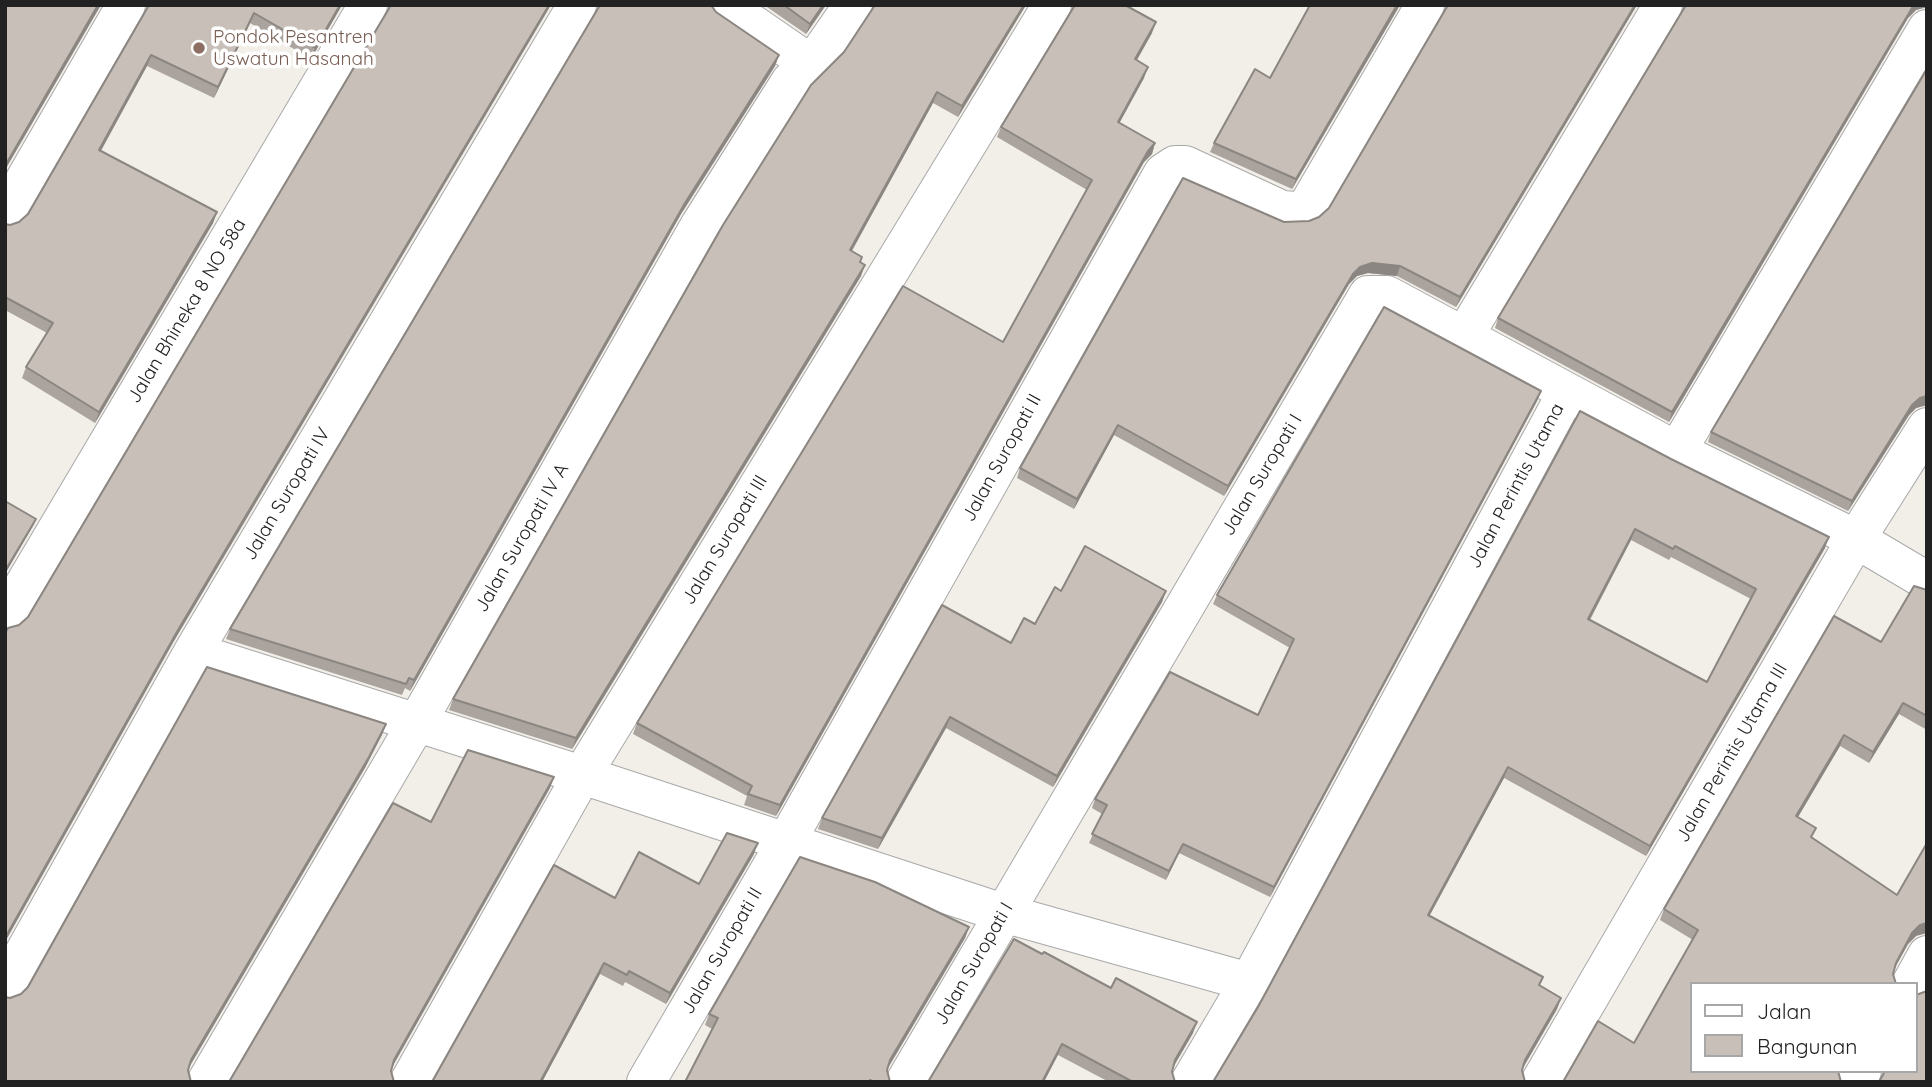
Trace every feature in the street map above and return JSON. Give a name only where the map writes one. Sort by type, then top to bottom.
[{"type":"street","points":[[5,214],[126,5]]},
{"type":"street","name":"Jalan Bhineka 8 NO 58a","points":[[5,617],[368,5]]},
{"type":"street","name":"Jalan Suropati IV","points":[[5,987],[193,652],[577,5]]},
{"type":"street","points":[[725,5],[809,63]]},
{"type":"street","name":"Jalan Suropati IV A","points":[[206,1082],[416,724],[699,225],[790,82],[822,50],[853,5]]},
{"type":"street","name":"Jalan Suropati III","points":[[409,1082],[582,775],[1052,5]]},
{"type":"street","name":"Jalan Suropati II","points":[[646,1082],[786,842],[1163,173],[1175,164],[1185,165],[1282,210],[1297,211],[1307,207],[1425,5]]},
{"type":"street","points":[[1567,392],[1463,338],[1663,5]]},
{"type":"street","points":[[1677,451],[1927,30]]},
{"type":"street","name":"Jalan Suropati I","points":[[905,1082],[1368,295],[1387,295],[1463,338]]},
{"type":"street","name":"Jalan Perintis Utama","points":[[1190,1082],[1248,982],[1567,392],[1677,451],[1856,539],[1927,581]]},
{"type":"street","name":"Jalan Perintis Utama III","points":[[1543,1081],[1856,539],[1927,427]]},
{"type":"street","points":[[193,652],[582,775],[1003,913],[1248,982]]},
{"type":"street","points":[[1912,982],[1927,955]]},
{"type":"building","points":[[5,5],[98,5],[5,166]]},
{"type":"building","points":[[149,5],[340,5],[315,48],[254,13],[218,87],[151,55],[99,150],[217,212],[99,412],[26,367],[53,323],[5,297],[5,224],[19,222],[28,214]]},
{"type":"building","points":[[391,5],[549,5],[178,630],[5,938],[5,633],[8,628],[19,625],[28,617]]},
{"type":"building","points":[[600,5],[711,5],[716,12],[779,55],[685,203],[414,680],[409,678],[406,684],[230,629]]},
{"type":"building","points":[[784,5],[823,5],[810,24]]},
{"type":"building","points":[[875,5],[1024,5],[962,106],[937,92],[850,250],[862,257],[860,262],[865,265],[576,738],[453,699],[723,225],[811,85],[844,52]]},
{"type":"building","points":[[1075,5],[1125,5],[1156,22],[1135,59],[1148,67],[1118,122],[1155,143],[1148,151],[780,805],[748,794],[752,786],[637,723],[903,286],[1003,342],[1092,180],[1001,127]]},
{"type":"building","points":[[1310,5],[1397,5],[1296,179],[1214,143],[1255,69],[1270,78]]},
{"type":"building","points":[[1448,5],[1635,5],[1460,297],[1400,266],[1372,263],[1360,267],[1353,274],[1228,486],[1118,425],[1077,499],[1020,468],[1183,178],[1284,222],[1309,221],[1319,217],[1329,208]]},
{"type":"building","points":[[1686,5],[1915,5],[1672,412],[1498,318]]},
{"type":"building","points":[[1927,69],[1927,396],[1912,405],[1852,501],[1711,432]]},
{"type":"building","points":[[1384,307],[1541,391],[1274,887],[1183,844],[1169,871],[1092,834],[1107,805],[1095,799],[1170,672],[1258,715],[1294,639],[1217,595]]},
{"type":"building","points":[[1580,411],[1829,537],[1650,846],[1508,767],[1428,915],[1543,977],[1539,985],[1561,998],[1525,1060],[1522,1070],[1525,1082],[1213,1082],[1258,1007]],"holes":[[[1635,529],[1673,549],[1675,546],[1756,589],[1707,682],[1588,619]]]},
{"type":"building","points":[[5,501],[36,519],[5,571]]},
{"type":"building","points":[[1085,546],[1166,591],[1057,776],[950,717],[882,838],[822,818],[942,605],[1011,643],[1024,618],[1035,624],[1055,587],[1061,591]]},
{"type":"building","points":[[1914,586],[1927,590],[1927,716],[1903,703],[1873,752],[1844,735],[1796,816],[1816,828],[1811,837],[1897,895],[1927,843],[1927,923],[1920,925],[1912,933],[1896,963],[1893,974],[1895,982],[1690,982],[1690,1073],[1839,1073],[1841,1082],[1563,1082],[1598,1021],[1634,1043],[1698,930],[1664,909],[1834,616],[1881,642]]},
{"type":"building","points":[[207,667],[386,724],[191,1060],[188,1070],[191,1082],[5,1082],[5,997],[21,994],[28,987]]},
{"type":"building","points":[[468,750],[554,777],[394,1060],[391,1071],[394,1082],[229,1082],[393,803],[431,822]]},
{"type":"building","points":[[727,833],[758,843],[670,993],[629,971],[627,975],[604,963],[540,1082],[432,1082],[554,865],[615,898],[639,852],[699,884]]},
{"type":"building","points":[[800,857],[875,882],[969,927],[890,1060],[887,1070],[890,1082],[685,1082],[718,1018],[709,1014]]},
{"type":"building","points":[[1014,939],[1111,988],[1116,978],[1197,1022],[1175,1060],[1172,1072],[1175,1082],[1133,1082],[1062,1044],[1042,1082],[928,1082]]},
{"type":"building","points":[[1927,991],[1927,1082],[1879,1082],[1884,1073],[1918,1073],[1918,994]]},
{"type":"place","name":"Pondok Pesantren Uswatun Hasanah","points":[[199,48]]}]
